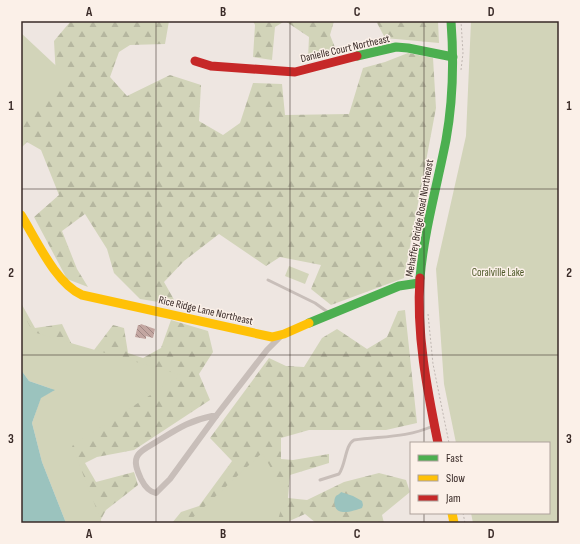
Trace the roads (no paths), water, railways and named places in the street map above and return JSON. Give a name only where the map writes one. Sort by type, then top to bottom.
[{"type":"street","name":"Mehaffey Bridge Road Northeast","points":[[438,442],[423,366],[418,315],[419,283],[423,249],[449,121],[452,93],[453,57],[451,21]]},
{"type":"street","name":"Danielle Court Northeast","points":[[195,61],[211,66],[294,72],[335,64],[376,50],[396,47],[453,57]]},
{"type":"street","name":"Rice Ridge Lane Northeast","points":[[21,215],[63,283],[73,292],[146,310],[211,322],[264,336],[272,337],[284,334],[399,286],[419,283]]},
{"type":"street","points":[[216,416],[197,419],[186,424],[138,455],[136,460],[138,472],[143,482],[150,490],[156,493],[163,487],[267,350],[284,334]]},
{"type":"lane","points":[[268,280],[316,303],[330,314]]},
{"type":"lane","points":[[320,480],[339,474],[345,460],[348,446],[354,440],[397,436],[419,432],[434,426]]},
{"type":"water","points":[[21,370],[29,381],[55,390],[41,398],[32,423],[42,462],[66,523],[21,523]]},
{"type":"water","points":[[341,492],[362,501],[362,508],[347,512],[337,510],[334,500]]},
{"type":"park label","name":"Coralville Lake","points":[[498,272]]}]
